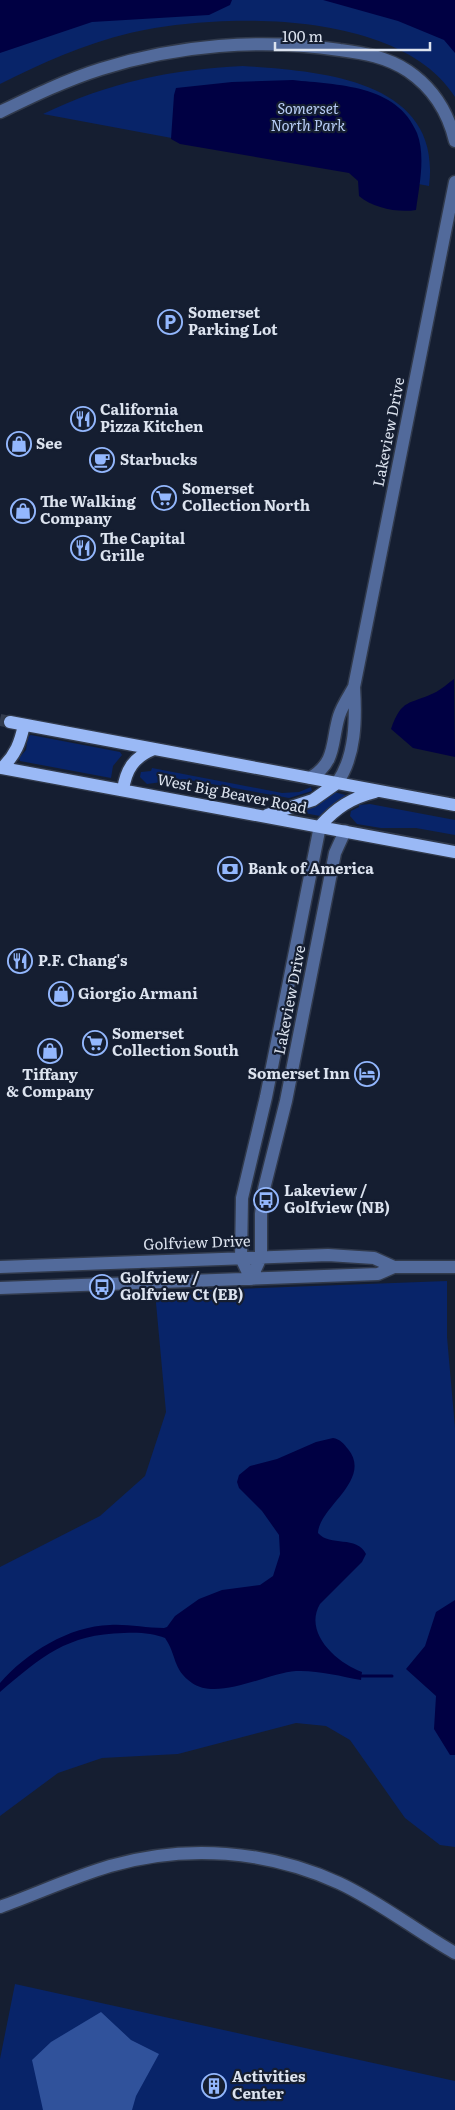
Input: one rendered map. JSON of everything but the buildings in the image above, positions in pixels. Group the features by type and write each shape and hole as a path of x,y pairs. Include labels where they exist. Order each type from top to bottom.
{"main road":[{"name":"West Big Beaver Road","path":"10,722 455,805"},
{"name":"West Big Beaver Road","path":"24,725 15,755 2,768 455,852"},
{"path":"123,790 128,768 142,754 154,749"},
{"path":"264,816 313,800 336,783"},
{"path":"320,826 344,804 356,797 380,791"}],"street":[{"path":"0,112 84,75 137,60 225,46 294,45 363,53 379,57 407,70 421,80 441,104 455,141"},
{"name":"Lakeview Drive","path":"336,783 348,763 356,717 354,687 455,182"},
{"name":"Lakeview Drive","path":"310,778 323,770 330,760 339,714 354,687"},
{"name":"Lakeview Drive","path":"251,1279 241,1258 240,1219 244,1186 266,1097 320,826"},
{"name":"Lakeview Drive","path":"251,1279 261,1257 261,1214 264,1189 286,1101 335,853 345,831"},
{"name":"Golfview Drive","path":"0,1267 328,1255 374,1258 394,1267"},
{"name":"Golfview Drive","path":"0,1288 378,1274 394,1267 455,1267"},
{"path":"0,1907 110,1866 148,1857 225,1853 261,1857 314,1872 367,1898 455,1954"}],"green space":[{"path":"0,0 455,0 455,97 429,68 394,47 351,33 305,24 257,21 211,22 167,26 130,33 64,55 0,84"},
{"name":"Somerset North Park","path":"243,66 306,72 339,78 370,88 396,102 417,123 428,150 429,186 43,114 91,94 165,74"},
{"path":"28,736 120,752 122,755 113,766 111,778 20,761 19,758 26,750"},
{"path":"152,768 282,793 299,792 311,787 312,791 289,798 184,779 147,784 140,777 141,772 151,771"},
{"path":"334,792 349,796 320,816 299,812 322,801"},
{"path":"370,804 455,820 455,835 416,828 381,828 357,824 350,816 351,811 359,807 359,805"},
{"path":"447,1281 447,1337 455,1428 455,1847 440,1845 405,1818 350,1740 326,1726 296,1723 178,1754 102,1758 58,1773 0,1816 0,1567 100,1516 145,1476 166,1412 155,1292"},
{"path":"15,1984 455,2081 455,2110 0,2110 0,2059"}],"shaded area":[{"path":"0,0 232,0 230,5 209,15 92,22 0,53"},
{"path":"323,0 455,0 455,53 444,40 398,21"},
{"name":"Somerset North Park","path":"293,80 364,90 381,96 408,117 417,133 421,152 421,172 416,210 386,209 371,204 359,196 358,181 349,173 180,144 171,139 176,88 232,82"},
{"path":"454,679 455,757 413,748 391,729 403,707 412,701 437,692"},
{"path":"333,1438 340,1441 348,1449 354,1460 354,1472 343,1493 321,1523 318,1533 329,1540 356,1545 362,1548 366,1554 362,1562 320,1604 316,1615 316,1626 325,1646 333,1654 342,1662 362,1672 361,1680 320,1672 296,1671 229,1688 203,1688 192,1683 181,1672 165,1638 151,1634 129,1633 104,1634 71,1643 42,1658 0,1692 0,1683 22,1661 49,1643 64,1636 79,1630 110,1625 164,1628 167,1627 175,1616 199,1599 222,1590 260,1585 273,1576 280,1554 279,1535 262,1511 239,1488 237,1482 239,1475 250,1466 277,1459 316,1442"},
{"path":"455,1600 455,1755 450,1755 434,1729 436,1696 406,1669 425,1646 436,1612"},
{"path":"101,2012 131,2040 159,2054 136,2096 132,2110 43,2110 32,2060 51,2042"}],"waterway":[{"path":"362,1676 392,1676"}],"tunnel":[{"path":"0,720 10,722"}],"place":[{"name":"Somerset Parking Lot","path":"170,322"},
{"name":"California Pizza Kitchen","path":"83,419"},
{"name":"See","path":"19,444"},
{"name":"Starbucks","path":"102,460"},
{"name":"Somerset Collection North","path":"164,498"},
{"name":"The Walking Company","path":"23,511"},
{"name":"The Capital Grille","path":"83,548"},
{"name":"Bank of America","path":"230,869"},
{"name":"P.F. Chang's","path":"20,961"},
{"name":"Giorgio Armani","path":"61,994"},
{"name":"Somerset Collection South","path":"95,1043"},
{"name":"Tiffany & Company","path":"50,1051"},
{"name":"Somerset Inn","path":"367,1074"},
{"name":"Lakeview / Golfview (NB)","path":"266,1200"},
{"name":"Golfview / Golfview Ct (EB)","path":"102,1287"},
{"name":"Activities Center","path":"214,2086"}]}
